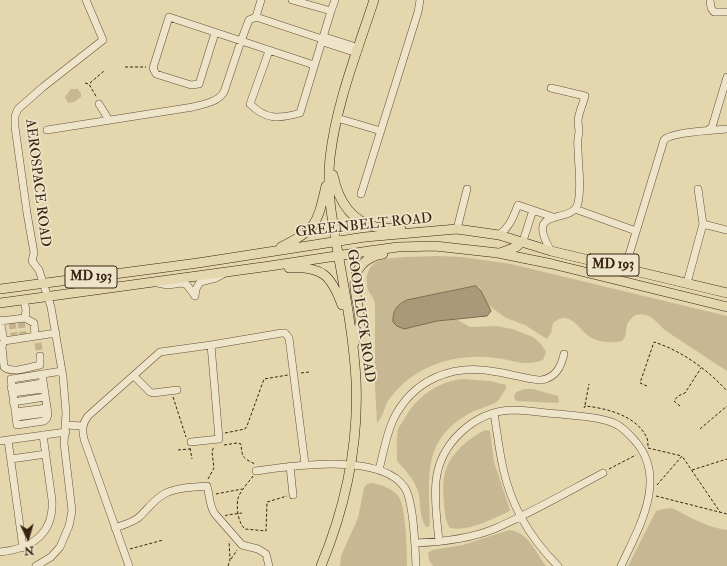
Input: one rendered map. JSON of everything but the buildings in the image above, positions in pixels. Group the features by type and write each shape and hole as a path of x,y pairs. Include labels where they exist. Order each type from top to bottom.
{"main road":[{"name":"GOOD LUCK ROAD","path":"320,566 338,520 350,464 356,408 356,381 353,347 329,192 330,159 337,118 374,0"},
{"path":"330,159 338,194 350,213 370,225 377,227 432,232"},
{"path":"273,250 301,237 312,228 320,214 329,175"},
{"name":"GREENBELT ROAD","path":"0,289 198,263 273,250 396,234 457,229 499,235 523,241 551,251 727,293"},
{"path":"498,253 516,247 523,241"},
{"name":"GREENBELT ROAD","path":"0,303 228,272 369,250 435,246 498,253 589,273 727,307"},
{"path":"353,347 360,328 354,287 361,264 374,255 464,249"},
{"path":"228,272 294,268 311,268 319,271 328,278 336,289 349,324"}],"street":[{"name":"AEROSPACE ROAD","path":"36,566 51,557 60,547 69,526 72,511 65,462 64,443 66,413 62,371 48,297 39,270 32,261 34,253 26,213 14,127 16,112 42,87 103,40 86,0"},
{"path":"256,17 261,0"},
{"path":"292,0 330,12"},
{"path":"269,51 250,104 259,112 274,118 288,117 300,113 330,12 335,0"},
{"path":"361,194 418,12 420,0"},
{"path":"710,0 711,8 714,12 727,12"},
{"path":"215,33 199,84 191,85 156,74 153,68 169,17 314,65"},
{"path":"47,130 193,107 216,100 221,97 224,92 249,20 256,17 322,39 326,43 358,50"},
{"path":"708,130 712,127 725,94 727,77"},
{"path":"551,88 585,96 578,120 577,145 580,181 578,203 575,209 570,213 553,217 546,221 543,230 546,242 551,251"},
{"path":"100,104 109,120"},
{"path":"337,118 381,131"},
{"path":"624,268 664,140 669,136 708,130 727,129"},
{"path":"687,283 703,224 698,188"},
{"path":"457,229 467,189"},
{"path":"499,235 506,230 518,205 553,217"},
{"path":"575,209 636,231"},
{"path":"523,241 533,210"},
{"path":"703,224 727,230"},
{"path":"155,282 168,285 182,283 187,285 195,296 196,289 200,282 216,278 228,272"},
{"path":"22,319 26,310 24,300"},
{"path":"37,338 34,323 22,319 0,321 4,341 2,348 4,367 7,370 16,370 40,365 40,356"},
{"path":"4,341 14,337 23,336 37,338 56,333"},
{"path":"129,566 84,439 83,426 88,416 160,352 285,333 289,338 305,464"},
{"path":"190,446 219,439 211,345"},
{"path":"379,470 393,420 409,396 426,382 449,372 472,369 491,370 541,380 557,372 562,363 564,354"},
{"path":"42,374 47,413 44,421 17,425 12,396 11,379 42,374 62,371"},
{"path":"134,376 150,392 153,393 174,390"},
{"path":"12,396 44,391"},
{"path":"12,396 44,391"},
{"path":"439,541 435,494 436,479 443,455 451,443 469,426 494,413 512,410 591,418 608,421 624,429 643,452 648,468 650,479 649,495 642,523 621,566"},
{"path":"15,417 47,413"},
{"path":"494,413 505,479 513,501 520,516 545,553 558,566"},
{"path":"0,441 43,435 66,428 83,426"},
{"path":"0,552 23,548 35,541 42,534 51,519 53,510 43,435"},
{"path":"8,440 23,548"},
{"path":"11,459 46,454"},
{"path":"256,471 305,464 350,464 379,470 395,478 401,482 405,488 410,504 415,543 416,566"},
{"path":"290,466 293,495"},
{"path":"415,543 454,540 493,529 603,473"},
{"path":"115,528 131,522 156,499 165,493 176,489 207,486 211,509 242,545 264,551 269,566"}],"path":[{"path":"125,67 140,66 153,68"},
{"path":"89,84 104,71"},
{"path":"84,83 89,84 100,104"},
{"path":"647,386 640,382 654,342 674,350 701,368 716,379 727,391"},
{"path":"680,406 674,401 678,396 684,393 701,368"},
{"path":"218,434 245,429 264,379 310,372"},
{"path":"584,406 589,384"},
{"path":"174,390 190,446 192,459"},
{"path":"700,429 727,406"},
{"path":"220,445 241,444 242,456 244,459 255,464 256,471 238,497 238,514 240,522 245,529 266,531 267,502 293,495"},
{"path":"178,450 190,446"},
{"path":"204,486 214,468 212,452 214,446"},
{"path":"603,473 643,452"},
{"path":"720,512 682,456 649,495 727,514"},
{"path":"692,470 727,458"},
{"path":"209,495 243,489"},
{"path":"220,520 227,515 242,513"},
{"path":"229,530 230,560"},
{"path":"124,550 163,540"},
{"path":"228,566 230,560 242,545"}],"shaded area":[{"path":"71,89 78,89 81,97 74,102 68,103 65,97"},
{"path":"399,257 462,257 511,264 727,316 727,371 666,331 649,316 640,314 635,315 626,327 625,336 622,341 608,342 594,339 575,323 565,318 559,319 553,323 551,333 547,339 525,325 506,318 488,305 479,287 470,287 407,300 401,303 397,308 392,319 410,328 437,321 456,319 470,327 497,326 512,329 533,337 541,344 546,352 543,360 525,363 496,358 465,357 436,364 422,370 398,389 388,401 381,418 377,423 375,385 375,304 367,288 367,276 369,269 378,261 385,259"},
{"path":"476,286 481,291 491,311 487,316 437,321 404,329 397,326 393,322 393,315 396,309 400,304 407,300"},
{"path":"462,379 490,381 506,385 506,388 498,401 470,413 454,424 443,435 436,447 430,474 430,522 429,527 426,527 420,510 418,491 409,475 397,461 398,429 411,409 423,396 437,386"},
{"path":"525,389 533,389 558,396 559,402 516,401 514,397 516,392"},
{"path":"486,430 490,431 494,462 510,510 472,527 457,529 450,528 447,522 443,495 445,472 456,452 474,436"},
{"path":"371,483 386,487 399,497 405,520 407,566 340,566 341,556 358,518 364,488 367,484"},
{"path":"672,508 706,525 727,530 727,566 628,566 656,511"},
{"path":"509,530 522,534 546,566 433,566 429,560 428,553 432,550 463,545"}],"tunnel":[{"path":"21,321 23,334"},
{"path":"12,322 14,335"},
{"path":"38,343 40,356"}]}
